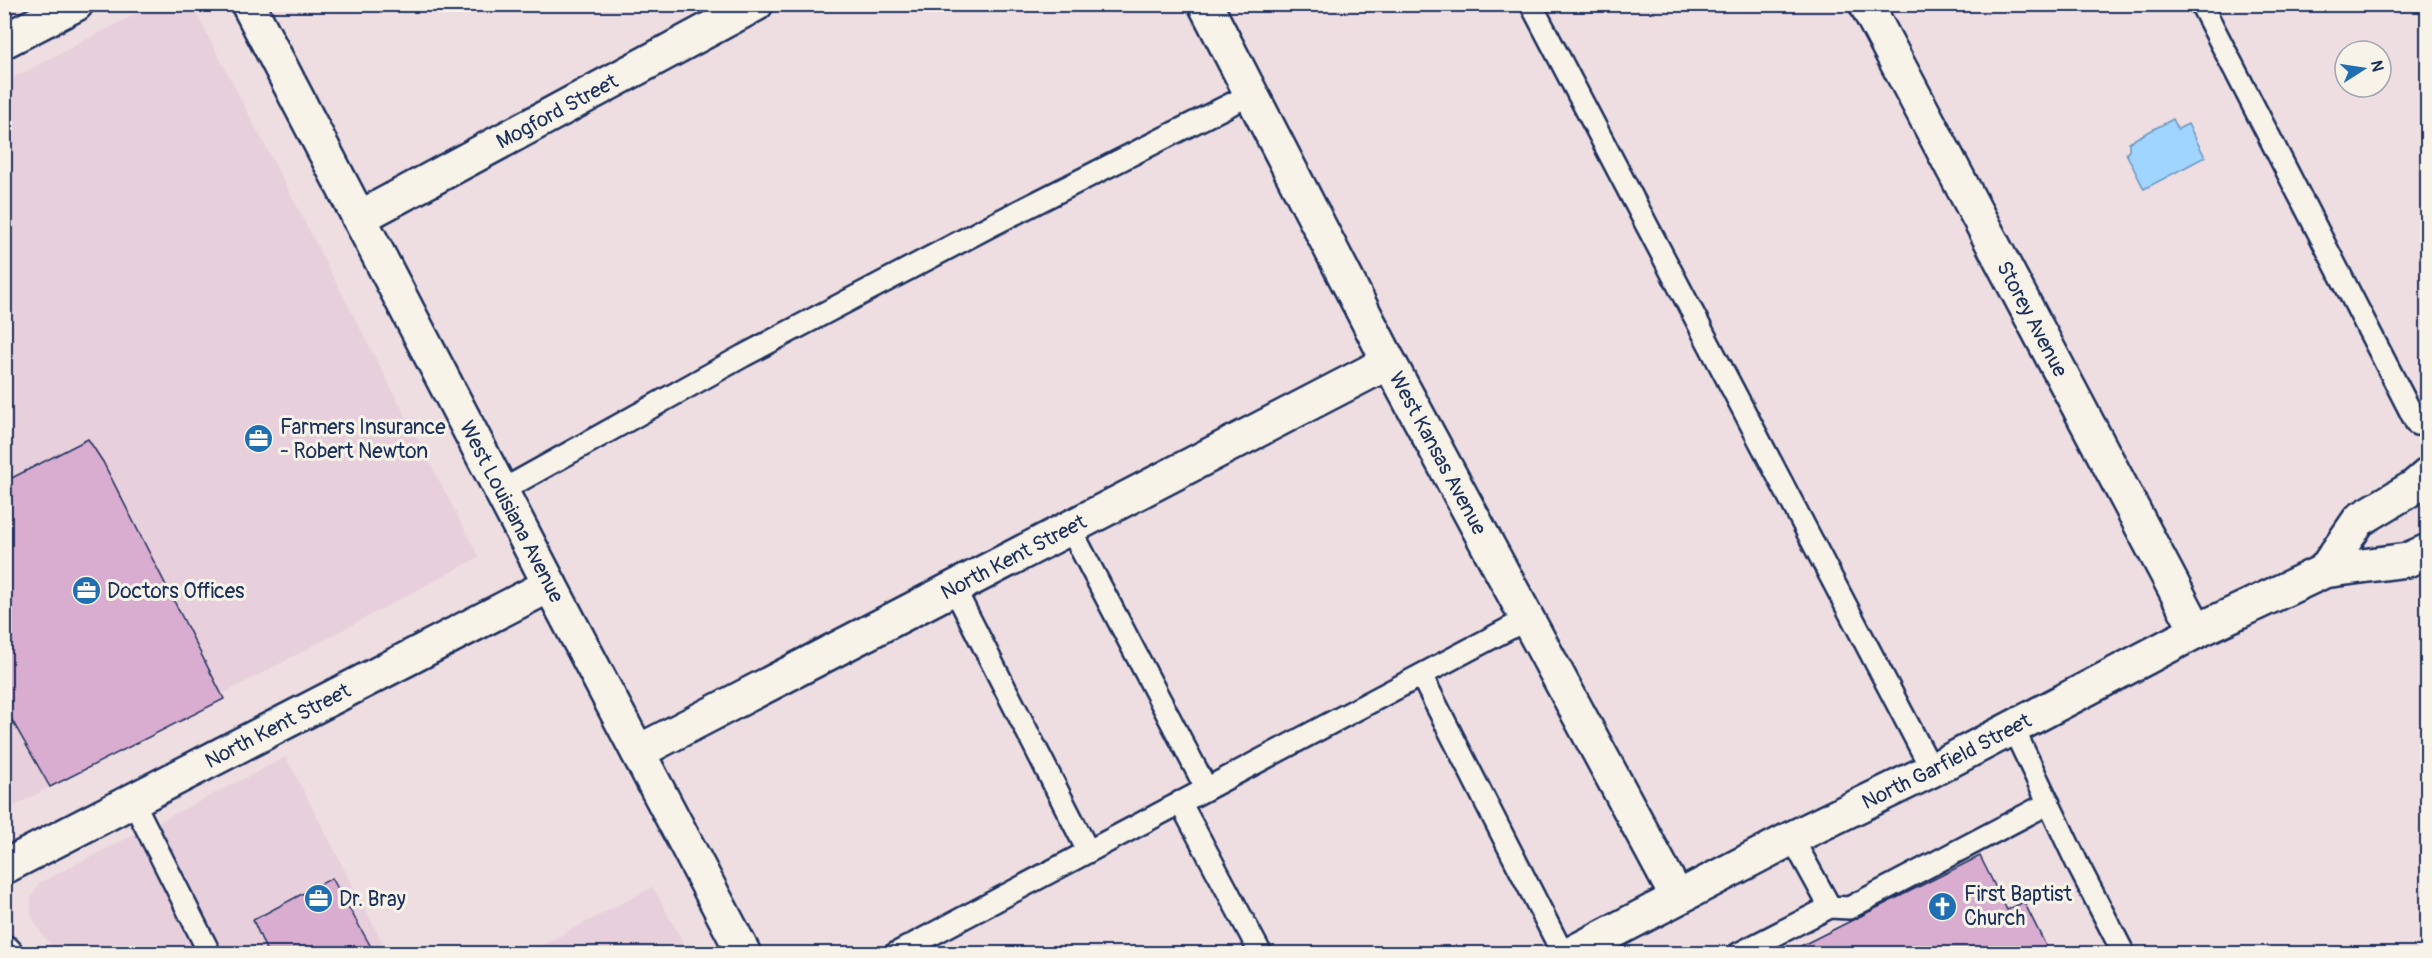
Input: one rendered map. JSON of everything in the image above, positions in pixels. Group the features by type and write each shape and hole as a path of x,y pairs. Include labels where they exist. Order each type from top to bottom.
{"street":[{"path":"4,41 76,4"},
{"name":"West Louisiana Avenue","path":"248,4 744,954"},
{"name":"Mogford Street","path":"359,218 756,4"},
{"name":"West Kansas Avenue","path":"1205,4 1389,362 1677,897"},
{"name":"Storey Avenue","path":"1866,4 2197,631"},
{"name":"North Kent Street","path":"639,752 1389,362"},
{"path":"2324,571 2360,520 2414,487 2427,475"},
{"path":"2324,571 2407,560 2427,551"},
{"name":"North Garfield Street","path":"1570,954 1792,838 1932,770 2197,631 2324,571"},
{"name":"North Kent Street","path":"4,867 550,585"}],"lane":[{"path":"1531,4 1932,770"},
{"path":"2201,4 2417,424"},
{"path":"501,491 743,356 990,226 1251,94"},
{"path":"1070,528 1206,788"},
{"path":"954,588 1088,851"},
{"path":"895,954 1527,619"},
{"path":"1421,675 1563,954"},
{"path":"2013,728 2124,954"},
{"path":"133,801 210,954"},
{"path":"1180,802 1261,954"},
{"path":"1738,954 1830,907 1849,908 2049,803"},
{"path":"1792,838 1830,907"}],"shaded area":[{"path":"153,5 192,5 479,557 5,811 5,82"},
{"path":"286,757 388,953 59,953 43,936 31,916 31,898 39,883"},
{"path":"653,887 689,953 527,953"}],"water":[{"path":"2173,119 2178,129 2188,124 2205,157 2144,189 2126,153 2129,151 2129,142"}],"building":[{"name":"Doctors Offices","path":"88,439 103,462 224,699 50,787 4,706 4,482"},
{"name":"First Baptist Church","path":"1980,856 2007,910 2024,902 2050,954 1785,954"},
{"name":"Dr. Bray","path":"332,878 375,954 268,954 253,920"}],"place":[{"name":"Farmers Insurance - Robert Newton","path":"259,439"},
{"name":"Doctors Offices","path":"86,591"},
{"name":"Dr. Bray","path":"318,899"},
{"name":"First Baptist Church","path":"1943,906"}]}
